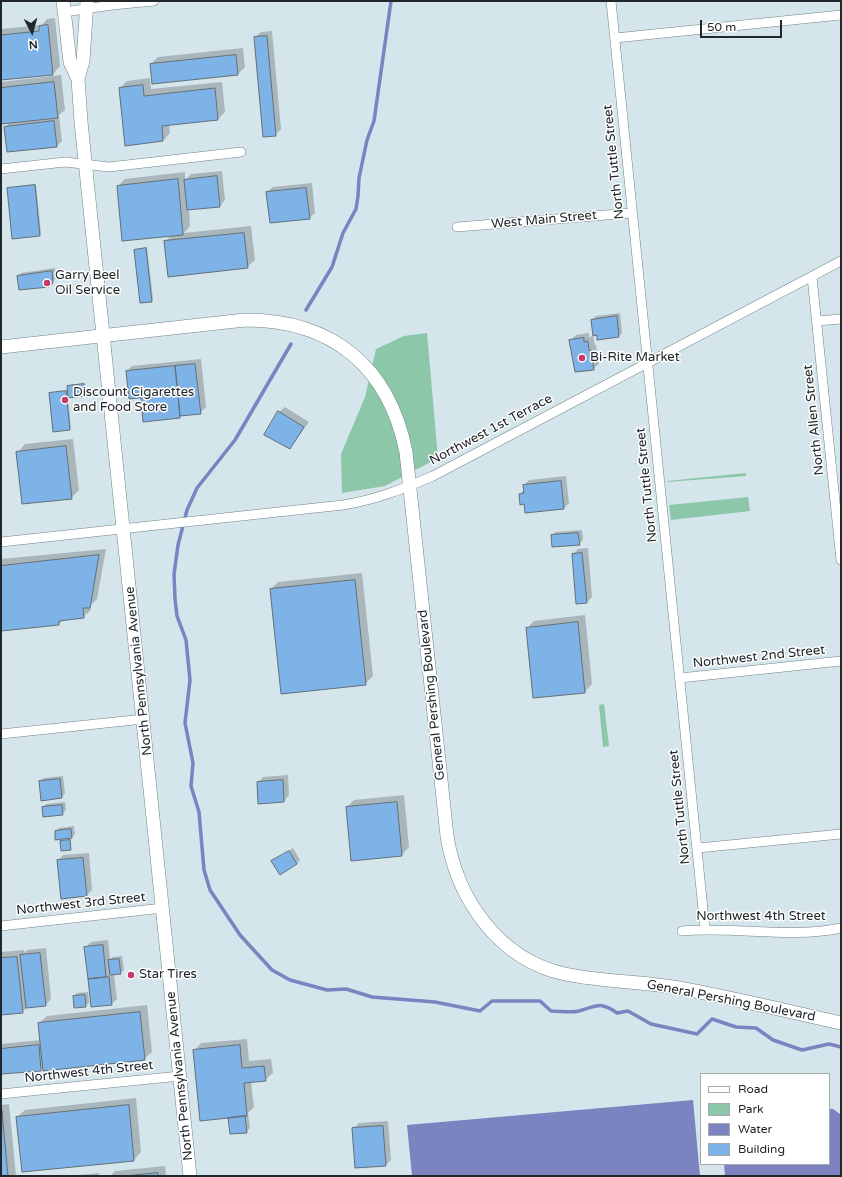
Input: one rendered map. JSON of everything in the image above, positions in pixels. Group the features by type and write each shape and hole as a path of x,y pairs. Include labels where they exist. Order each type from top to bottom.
{"main road":[{"path":"78,79 84,61 87,5"},
{"path":"64,7 70,62 78,79"},
{"name":"North Pennsylvania Avenue","path":"78,79 190,1176"},
{"name":"General Pershing Boulevard","path":"104,336 245,320 263,320 295,325 328,338 360,362 373,374 384,390 402,430 410,486 450,856 463,891 484,924 520,955 531,962 563,974 679,988 841,1023"},
{"path":"1,347 104,336"}],"street":[{"path":"64,7 154,1"},
{"name":"North Tuttle Street","path":"611,1 631,213 648,363 705,929"},
{"path":"615,38 841,14"},
{"path":"1,169 65,162 109,167 241,152"},
{"name":"West Main Street","path":"456,227 631,213"},
{"name":"Northwest 1st Terrace","path":"1,542 343,506 367,501 410,486 461,461 841,262"},
{"name":"North Allen Street","path":"812,276 838,491 841,560"},
{"path":"817,321 841,319"},
{"name":"Northwest 2nd Street","path":"680,678 841,662"},
{"path":"1,734 144,719"},
{"path":"698,848 841,834"},
{"name":"Northwest 3rd Street","path":"1,926 163,908"},
{"name":"Northwest 4th Street","path":"682,932 705,929 814,932 841,928"},
{"name":"Northwest 4th Street","path":"1,1094 180,1076"}],"green space":[{"path":"427,333 438,458 385,486 342,493 341,454 365,397 376,349 404,336"},
{"path":"746,473 746,476 667,482 667,481"},
{"path":"748,497 750,511 671,520 669,505"},
{"path":"604,704 609,746 603,747 599,705"}],"water":[{"path":"693,1100 700,1176 412,1176 407,1125"},
{"path":"830,1109 833,1109 840,1114 841,1176 725,1176 724,1165 830,1165"}],"building":[{"path":"48,25 53,75 1,80 1,35 39,31 39,26"},
{"path":"267,36 276,136 263,137 254,37"},
{"path":"236,55 238,75 152,84 150,64"},
{"path":"54,82 58,118 1,124 1,88"},
{"path":"143,85 144,96 215,88 218,120 162,126 163,141 125,146 119,88"},
{"path":"54,121 57,147 7,152 4,127"},
{"path":"217,176 220,207 187,210 184,180"},
{"path":"178,179 183,235 122,241 117,186"},
{"path":"35,185 40,236 12,239 7,188"},
{"path":"306,188 310,219 270,223 266,192"},
{"path":"244,233 248,268 168,277 164,241"},
{"path":"146,248 152,302 140,303 134,250"},
{"path":"52,271 53,283 49,287 19,290 17,276"},
{"path":"617,316 619,337 597,340 597,335 593,336 591,320"},
{"path":"584,338 584,342 588,341 589,350 591,350 594,370 575,372 569,340"},
{"path":"195,364 201,414 180,416 175,366"},
{"path":"175,366 178,394 129,399 126,371"},
{"path":"84,384 85,396 68,398 67,386"},
{"path":"66,391 70,430 53,432 49,393"},
{"path":"178,394 180,418 143,422 141,398"},
{"path":"278,411 304,427 290,449 264,435"},
{"path":"66,446 72,499 22,504 16,452"},
{"path":"561,481 564,509 525,513 524,504 520,505 519,494 524,493 523,485"},
{"path":"578,533 580,545 552,547 551,535"},
{"path":"582,553 587,603 576,604 572,554"},
{"path":"99,555 90,608 83,608 84,618 59,621 59,625 1,631 1,566"},
{"path":"355,580 366,685 281,694 270,589"},
{"path":"578,622 585,693 533,698 526,628"},
{"path":"60,779 62,798 41,801 39,781"},
{"path":"283,780 284,802 258,804 257,782"},
{"path":"397,802 402,856 351,861 346,807"},
{"path":"62,805 63,815 43,817 42,807"},
{"path":"71,829 72,838 55,840 55,831"},
{"path":"70,840 71,850 61,851 60,841"},
{"path":"289,851 297,864 280,875 271,861"},
{"path":"83,858 87,896 61,899 57,860"},
{"path":"103,945 106,977 88,979 84,947"},
{"path":"40,953 46,1006 26,1008 20,955"},
{"path":"17,957 23,1013 1,1015 1,958"},
{"path":"119,959 121,974 110,975 108,960"},
{"path":"109,977 112,1005 91,1007 88,979"},
{"path":"85,995 86,1007 74,1008 73,996"},
{"path":"140,1012 145,1060 43,1071 38,1023"},
{"path":"39,1045 41,1071 1,1074 1,1049"},
{"path":"240,1045 242,1068 264,1066 266,1081 244,1083 247,1116 200,1121 193,1050"},
{"path":"129,1105 134,1161 22,1172 16,1117"},
{"path":"2,1111 8,1176 1,1176"},
{"path":"245,1116 247,1133 230,1134 228,1118"},
{"path":"383,1126 386,1166 355,1168 352,1128"},
{"path":"158,1173 158,1176 125,1176"}],"waterway":[{"path":"306,310 332,267 343,233 356,209 359,178 367,140 374,121 391,1"},
{"path":"291,344 235,440 197,488 187,510 178,545 174,574 177,616 186,640 190,680 185,723 193,763 191,786 199,812 204,870 210,890 240,935 272,970 290,980 327,990 346,989 372,997 435,1002 480,1011 492,1001 540,1001 551,1011 565,1012 576,1012 595,1006 603,1006 612,1009 617,1013 628,1011 651,1024 697,1034 712,1019 736,1027 756,1028 773,1040 802,1050 829,1044 841,1047"}],"place":[{"name":"Garry Beel Oil Service","path":"47,283"},
{"name":"Bi-Rite Market","path":"582,358"},
{"name":"Discount Cigarettes and Food Store","path":"65,400"},
{"name":"Star Tires","path":"131,975"}]}
